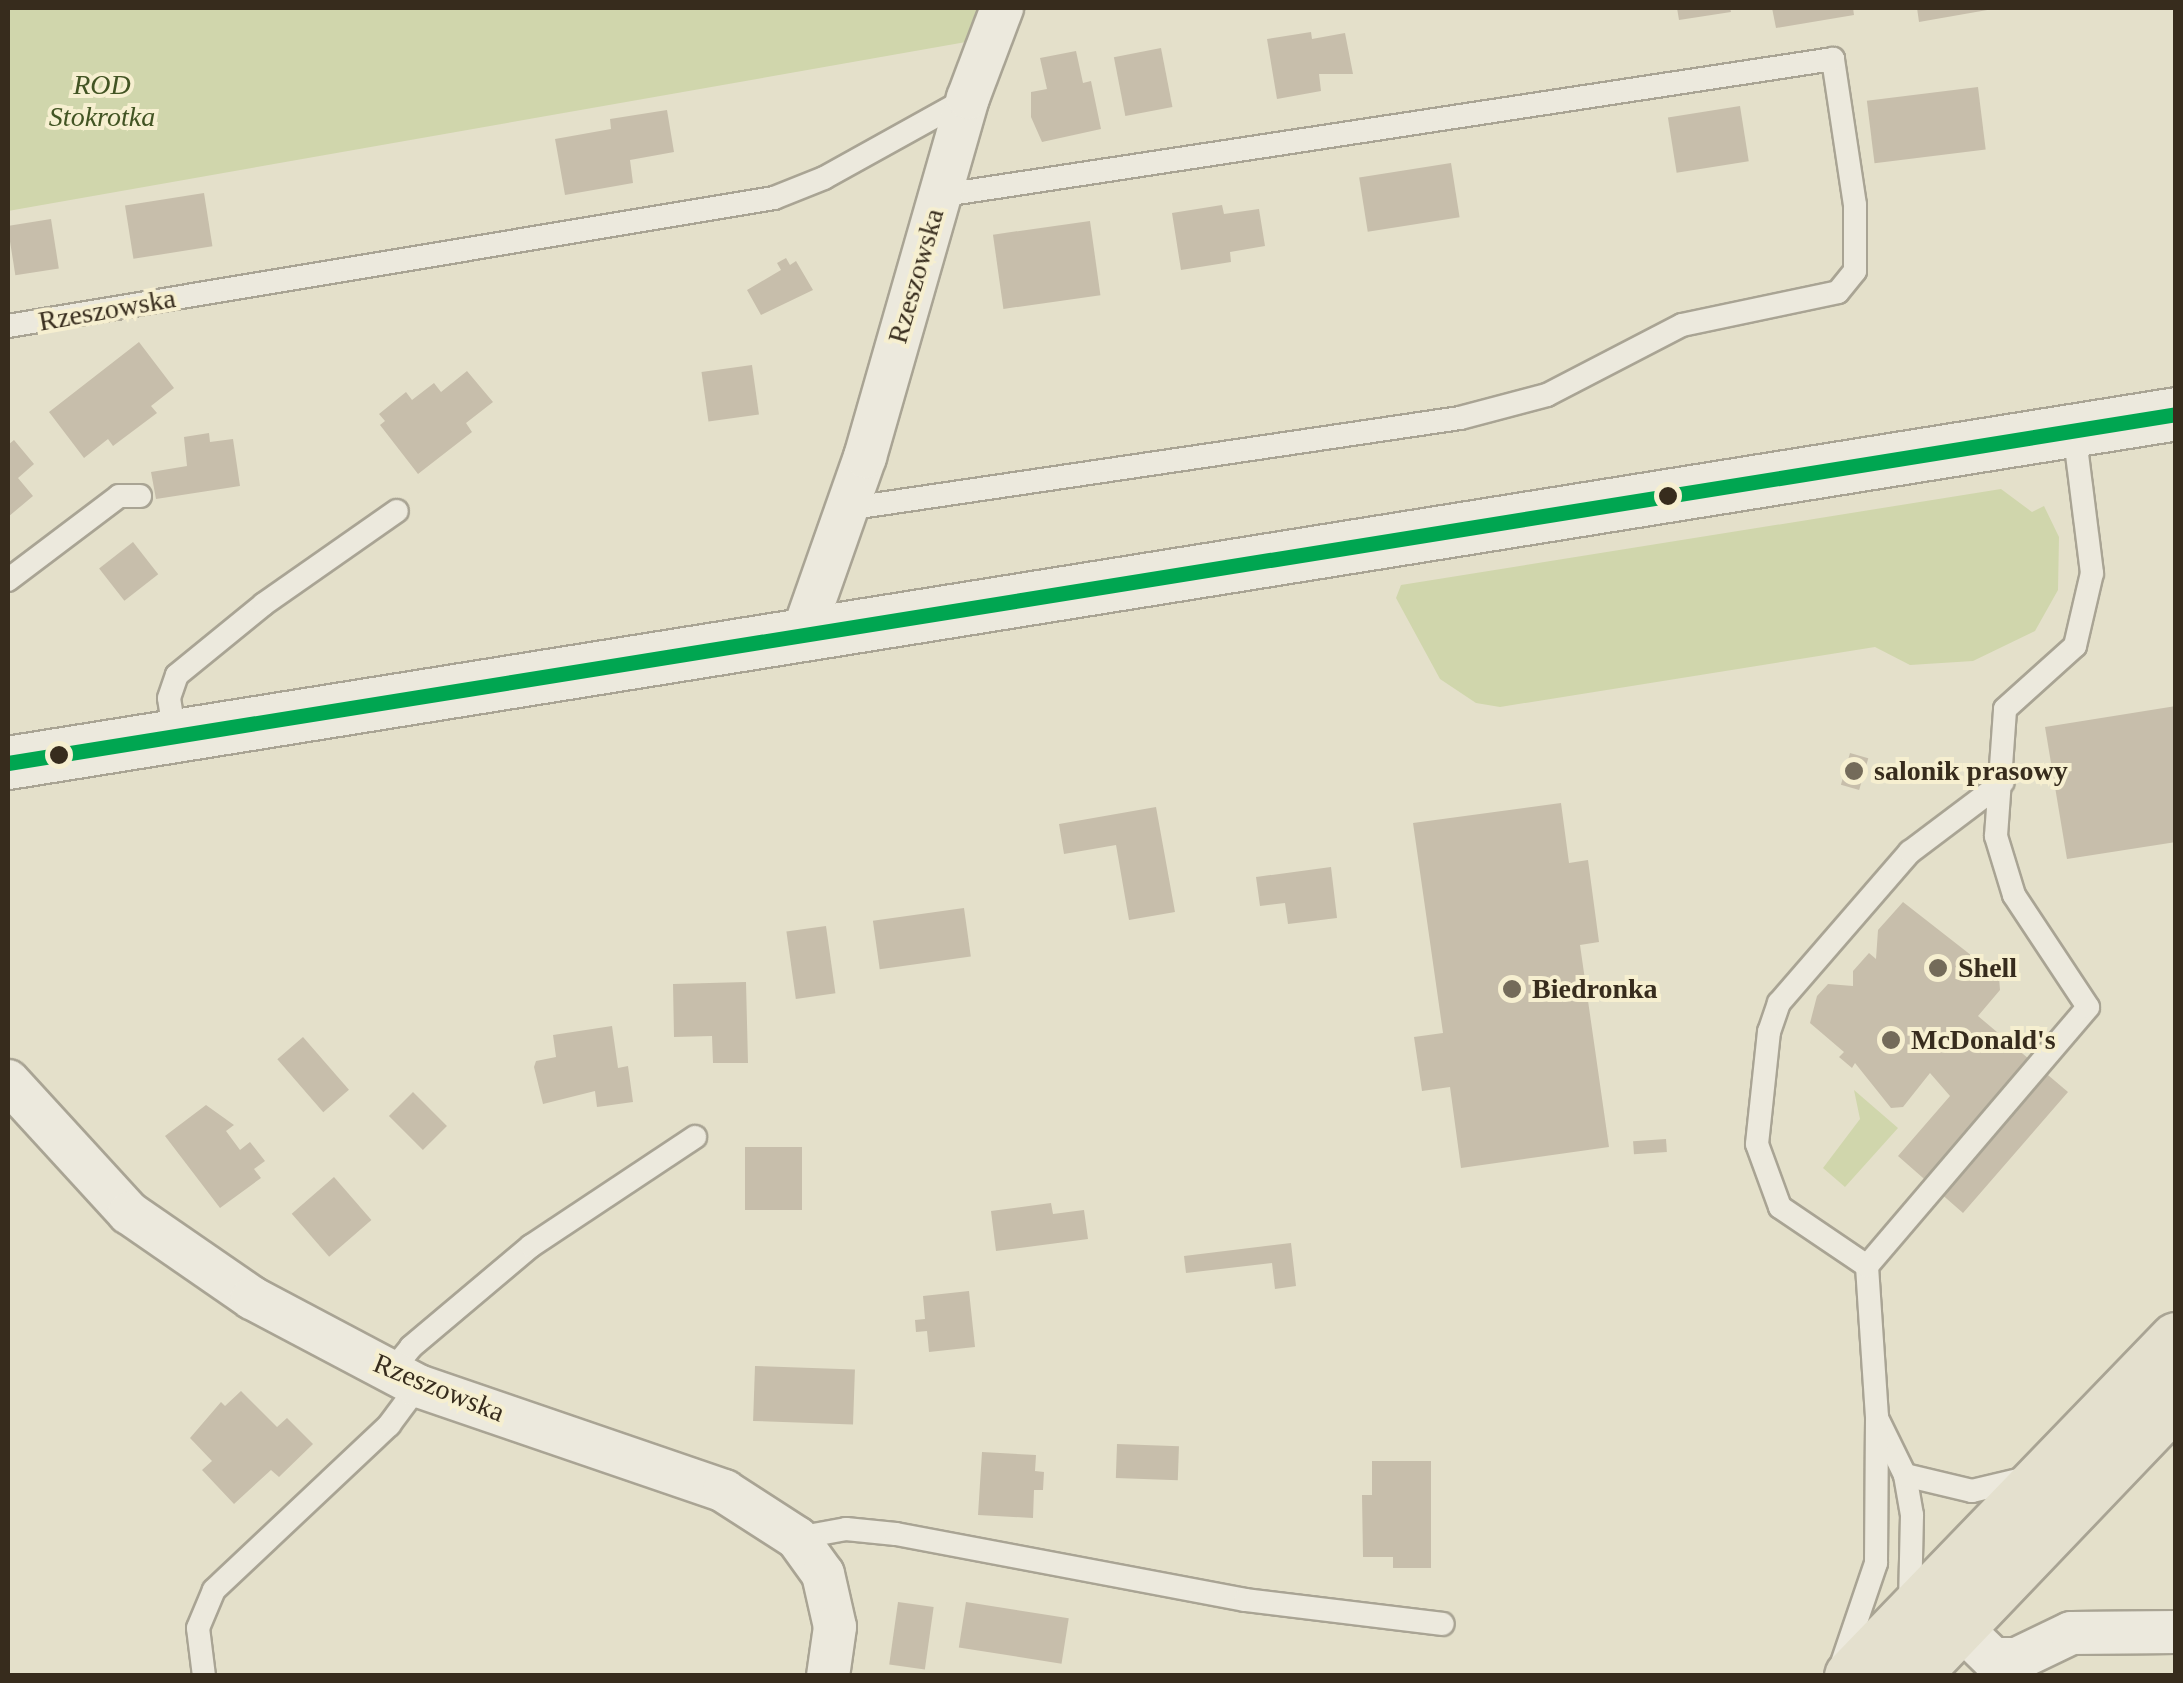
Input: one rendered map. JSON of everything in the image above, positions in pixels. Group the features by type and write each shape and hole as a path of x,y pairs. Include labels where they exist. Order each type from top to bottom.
{"main road":[{"path":"1852,1676 1959,1631 2049,1469 2176,1340"},
{"path":"1910,1676 1959,1631 2176,1398"}],"street":[{"path":"968,98 1001,8"},
{"name":"Rzeszowska","path":"804,633 846,510 968,98"},
{"path":"8,763 2176,414"},
{"name":"Rzeszowska","path":"8,1081 129,1213 174,1249 405,1379 724,1491 797,1538 827,1592 835,1627 828,1676"},
{"path":"1959,1631 2017,1659 2072,1633 2176,1632"}],"lane":[{"path":"846,510 1460,418 1547,395 1682,324 1838,292 1855,271 1855,206 1833,59 938,196"},
{"name":"Rzeszowska","path":"8,326 774,198 824,178 968,98"},
{"path":"1837,1676 1876,1563 1877,1416 1867,1266 2088,1008 2014,895 1996,836 2003,782 2005,709 2075,646 2092,573 2074,430"},
{"path":"8,580 119,496 140,496"},
{"path":"175,736 169,698 177,676 397,511"},
{"path":"1867,1266 1780,1207 1756,1144 1760,1078 1778,1003 1910,852 2003,782"},
{"path":"204,1676 198,1628 214,1590 390,1426 411,1347 531,1246 694,1137"},
{"path":"1877,1416 1904,1475 1915,1558 1959,1631 1896,1676"},
{"path":"1904,1475 1972,1491 2049,1469"},
{"path":"797,1538 846,1529 896,1534 1245,1600 1443,1624"}],"green space":[{"name":"ROD Stokrotka","path":"8,8 981,8 966,42 8,211"},
{"path":"2001,489 2032,512 2044,506 2059,537 2058,590 2035,631 1973,661 1910,665 1875,647 1500,707 1476,703 1440,679 1396,598 1401,585"},
{"path":"1854,1090 1898,1128 1845,1187 1823,1168 1860,1119"}],"building":[{"path":"1677,8 1730,8 1731,12 1679,20"},
{"path":"1772,8 1853,8 1854,15 1776,28"},
{"path":"1917,8 1992,8 1993,9 1919,22"},
{"path":"1311,32 1312,39 1345,33 1353,74 1319,74 1321,91 1277,99 1267,39"},
{"path":"1161,48 1172,107 1125,116 1114,57"},
{"path":"1076,51 1083,83 1091,81 1101,129 1042,142 1031,117 1031,92 1047,89 1040,58"},
{"path":"1978,87 1986,150 1875,163 1867,101"},
{"path":"1740,106 1749,161 1677,173 1668,117"},
{"path":"667,110 674,152 630,160 633,183 565,195 555,139 611,129 610,119"},
{"path":"1451,163 1460,217 1368,232 1359,178"},
{"path":"204,193 212,246 133,259 125,206"},
{"path":"1222,205 1224,214 1259,209 1265,246 1230,252 1231,262 1181,270 1172,213"},
{"path":"51,219 59,268 15,275 8,226"},
{"path":"1090,221 1100,295 1003,309 993,235"},
{"path":"786,258 790,265 796,261 813,290 761,315 747,290 781,270 777,263"},
{"path":"139,342 174,388 151,406 157,413 113,446 108,439 84,458 49,412"},
{"path":"752,365 759,415 708,422 701,372"},
{"path":"467,371 493,402 466,423 472,432 418,474 380,425 385,421 379,414 406,392 412,400 434,383 441,392"},
{"path":"209,433 210,442 233,439 240,486 156,499 151,472 187,466 184,437"},
{"path":"14,440 34,464 18,478 33,496 8,517 8,445"},
{"path":"133,542 158,574 124,601 99,568"},
{"path":"2176,706 2176,842 2067,859 2045,727"},
{"name":"salonik prasowy","path":"1850,753 1868,758 1859,790 1841,785"},
{"name":"Biedronka","path":"1561,803 1569,863 1588,860 1599,942 1580,945 1609,1147 1461,1168 1450,1087 1422,1091 1414,1037 1443,1033 1413,823"},
{"path":"1156,807 1175,912 1129,920 1116,845 1064,854 1059,824"},
{"path":"1331,867 1337,918 1288,924 1285,903 1260,906 1256,877"},
{"path":"1903,902 1999,977 2000,990 1978,1016 2068,1092 1963,1213 1898,1156 1950,1096 1930,1073 1903,1107 1891,1108 1855,1063 1852,1068 1839,1057 1844,1052 1810,1023 1817,996 1828,984 1853,986 1853,971 1869,953 1876,959 1878,930"},
{"path":"964,908 971,957 880,969 873,921"},
{"path":"826,926 835,993 796,999 786,932"},
{"path":"746,982 748,1063 713,1063 712,1036 674,1037 673,984"},
{"path":"612,1026 618,1068 628,1066 633,1102 597,1107 595,1091 543,1104 534,1067 536,1061 556,1057 553,1035"},
{"path":"303,1037 349,1090 323,1112 277,1059"},
{"path":"413,1092 447,1126 423,1150 389,1116"},
{"path":"206,1105 234,1125 226,1131 240,1150 250,1142 265,1161 254,1169 261,1178 220,1208 165,1136"},
{"path":"1666,1139 1667,1152 1634,1154 1633,1141"},
{"path":"745,1147 802,1147 802,1210 745,1210"},
{"path":"334,1177 371,1220 329,1257 292,1214"},
{"path":"1051,1203 1053,1214 1084,1210 1088,1239 996,1251 991,1211"},
{"path":"1291,1243 1296,1286 1275,1289 1272,1263 1186,1273 1184,1256"},
{"path":"969,1291 975,1347 929,1352 927,1331 916,1332 915,1320 925,1319 923,1296"},
{"path":"755,1366 855,1369 853,1424 753,1421"},
{"path":"241,1391 277,1427 287,1418 313,1444 279,1477 271,1470 234,1504 202,1470 212,1461 190,1438 221,1402 225,1406"},
{"path":"1117,1444 1179,1446 1178,1480 1116,1478"},
{"path":"982,1452 1036,1455 1035,1471 1044,1472 1043,1490 1034,1490 1033,1518 978,1515"},
{"path":"1372,1461 1431,1461 1431,1568 1393,1568 1393,1557 1363,1557 1362,1495 1372,1495"},
{"path":"898,1602 934,1607 925,1669 889,1664"},
{"path":"966,1602 1069,1618 1062,1664 959,1647"}],"transit line":[{"path":"8,763 2176,414"}],"place":[{"name":"salonik prasowy","path":"1854,771"},
{"name":"Shell","path":"1938,968"},
{"name":"Biedronka","path":"1512,989"},
{"name":"McDonald's","path":"1891,1040"}]}
